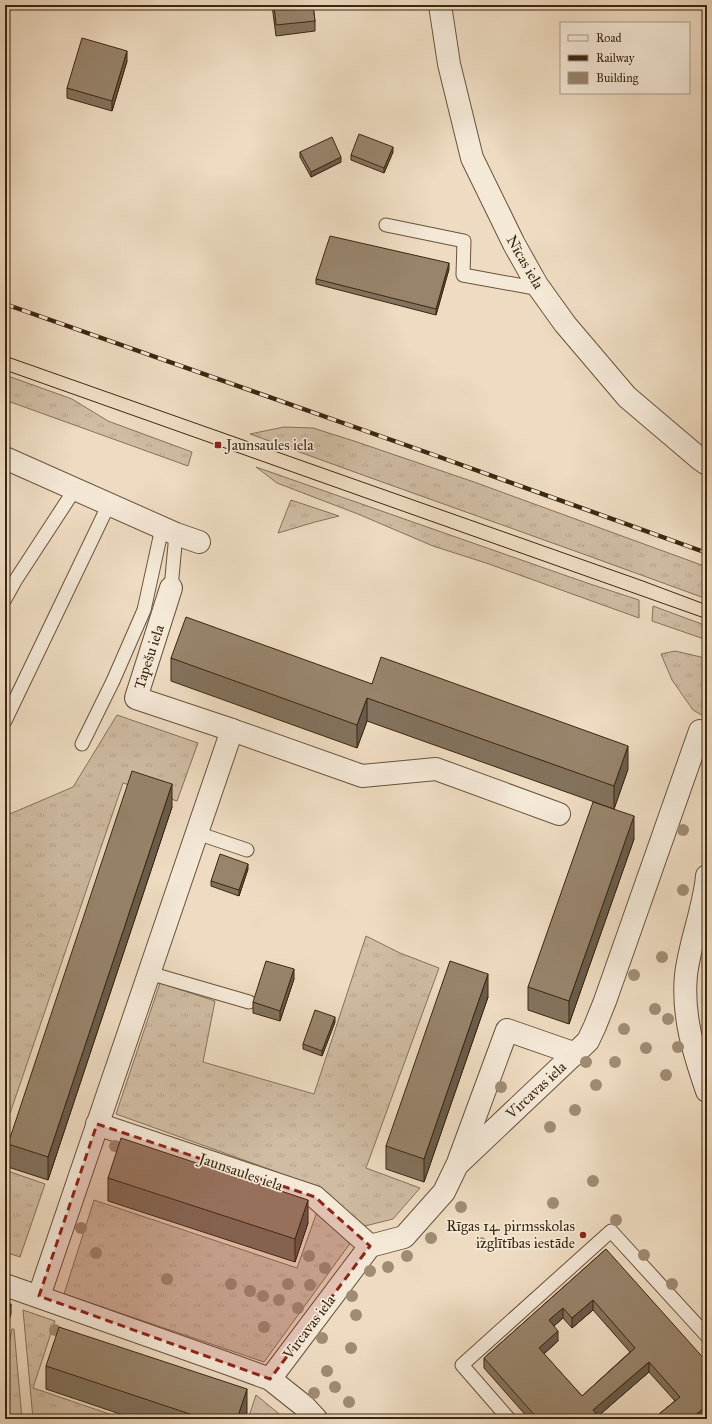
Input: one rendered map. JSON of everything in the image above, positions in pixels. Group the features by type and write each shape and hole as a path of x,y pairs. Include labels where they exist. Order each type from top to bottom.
{"street":[{"name":"Nīcas iela","path":"440,5 449,64 472,158 514,244 540,289 565,324 627,396 707,464"},
{"path":"5,458 169,531 198,542"},
{"name":"Tapešu iela","path":"171,588 136,698 232,730"},
{"path":"39,1296 232,730 362,776 436,768 559,814"},
{"name":"Vircavas iela","path":"270,1379 370,1246 404,1237 444,1192 457,1165 588,1041 595,1026 700,731"},
{"path":"707,876 686,975 686,1015 695,1054 707,1091"},
{"path":"457,1165 507,1030 576,1054"},
{"name":"Jaunsaules iela","path":"98,1124 314,1197 370,1246"},
{"path":"5,1286 39,1296 270,1379 304,1406 316,1419"}],"lane":[{"path":"386,225 464,241 463,275 540,289"},
{"path":"5,599 14,582 75,489"},
{"path":"5,721 109,504"},
{"path":"169,531 171,588"},
{"path":"82,744 113,681 144,610 169,531"},
{"path":"197,833 247,850"},
{"path":"149,973 249,1002"},
{"path":"509,1419 462,1365 611,1231 707,1336"}],"highlighted area":[{"path":"97,1124 315,1197 370,1246 270,1379 39,1296"}],"green space":[{"path":"5,375 72,399 108,421 192,452 188,466 5,400"},
{"path":"284,427 313,428 357,442 474,482 707,567 707,599 250,434"},
{"path":"256,467 639,600 639,618 489,564 433,546 358,514 277,483"},
{"path":"291,500 339,516 278,533"},
{"path":"653,606 707,626 707,640 652,621"},
{"path":"675,651 701,657 707,660 707,718 693,710 672,680 661,654"},
{"path":"117,715 198,743 177,801 123,783 5,1128 5,816 73,787"},
{"path":"366,936 400,953 439,968 366,1168 420,1188 393,1219 361,1227 305,1182 116,1114 160,983 215,1001 203,1062 314,1094"},
{"path":"5,1170 45,1184 20,1257 5,1252"},
{"path":"94,1200 297,1268 318,1209 354,1238 264,1362 64,1294"},
{"path":"23,1310 55,1321 33,1388 124,1419 33,1419"},
{"path":"12,1329 14,1329 22,1419 5,1419 5,1362"},
{"path":"256,1395 283,1417 282,1419 248,1419"}],"building":[{"path":"274,5 313,5 315,21 276,25"},
{"path":"82,38 127,51 112,101 67,88"},
{"path":"359,134 393,147 384,168 351,155"},
{"path":"332,137 341,157 311,172 300,152"},
{"path":"330,236 449,263 436,309 316,279"},
{"path":"186,617 372,684 381,657 628,746 614,786 367,698 357,725 171,658"},
{"path":"132,771 172,784 48,1157 8,1144"},
{"path":"593,802 634,816 569,1001 528,987"},
{"path":"220,854 248,864 239,890 211,881"},
{"path":"266,961 294,969 280,1011 253,1002"},
{"path":"450,961 488,974 424,1159 386,1146"},
{"path":"315,1010 335,1017 322,1051 303,1044"},
{"path":"121,1138 308,1200 295,1239 108,1178"},
{"path":"606,1249 707,1362 707,1405 691,1419 663,1419 659,1414 680,1397 649,1362 593,1410 601,1419 538,1419 484,1358","holes":["593,1300 635,1348 582,1396 539,1348 558,1331 549,1320 563,1308 572,1318"]},
{"path":"5,1302 11,1304 5,1323"},
{"path":"59,1327 247,1389 237,1419 205,1419 46,1366"}],"tram line":[{"path":"5,356 643,581 707,605"},
{"path":"5,370 707,619"}],"railway":[{"path":"5,304 707,553"}],"place":[{"name":"Jaunsaules iela","path":"218,445"},
{"name":"Rīgas 14. pirmsskolas izglītības iestāde","path":"583,1235"}]}
